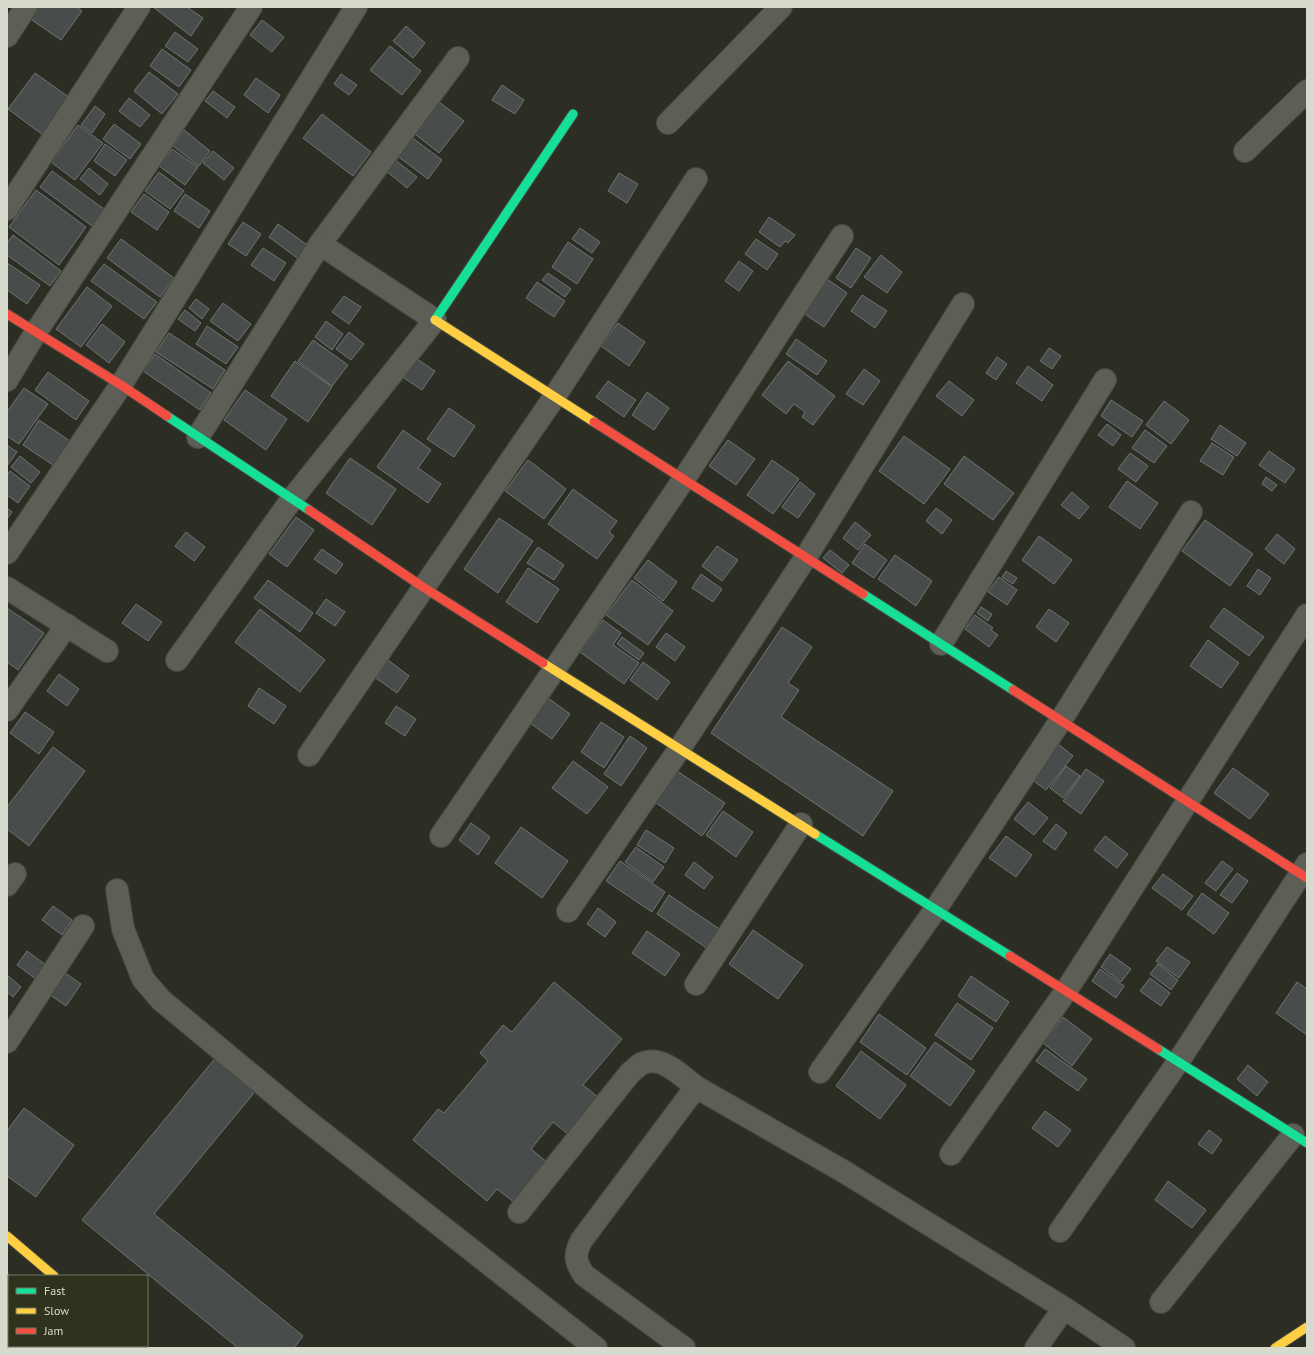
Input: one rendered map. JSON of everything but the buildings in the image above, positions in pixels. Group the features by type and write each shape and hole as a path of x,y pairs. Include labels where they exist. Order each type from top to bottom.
{"street":[{"path":"7,36 26,7"},
{"path":"7,210 139,7"},
{"path":"7,380 36,332 251,7"},
{"path":"7,553 121,385 356,7"},
{"path":"668,123 781,7"},
{"path":"198,437 320,244 458,58"},
{"path":"1245,151 1307,91"},
{"path":"177,660 292,499 435,320 573,114"},
{"path":"308,756 555,396 696,179"},
{"path":"441,836 684,479 842,236"},
{"path":"320,244 435,320 1187,802 1305,872 1178,1062 1060,1231"},
{"path":"568,911 680,748 806,557 963,304"},
{"path":"7,314 121,385 423,587 554,668 935,910 1300,1139 1161,1302"},
{"path":"941,644 1105,380"},
{"path":"820,1072 935,910 1061,720 1191,512"},
{"path":"7,588 107,651"},
{"path":"951,1154 1066,991 1307,615"},
{"path":"7,710 67,625"},
{"path":"696,984 801,824"},
{"path":"117,890 123,929 143,979 161,1000 301,1116 596,1348"},
{"path":"7,1042 83,926"},
{"path":"519,1212 630,1073 643,1063 660,1062 673,1069 696,1087 843,1171 1064,1308 1124,1348"},
{"path":"684,1348 584,1275 577,1264 576,1252 581,1241 696,1087"},
{"path":"7,1238 53,1275"},
{"path":"1036,1348 1064,1308"},
{"path":"1276,1348 1307,1327"}],"traffic: fast":[{"path":"435,320 573,114"},
{"path":"167,416 309,510"},
{"path":"863,594 1013,690"},
{"path":"815,834 1010,956"},
{"path":"1158,1049 1307,1143"}],"traffic: slow":[{"path":"435,320 594,422"},
{"path":"543,663 815,834"},
{"path":"7,1236 53,1275"},
{"path":"1275,1348 1307,1327"}],"traffic: jam":[{"path":"7,314 121,385 167,416"},
{"path":"594,422 863,594"},
{"path":"309,510 423,587 543,663"},
{"path":"1013,690 1307,878"},
{"path":"1010,956 1158,1049"}]}
